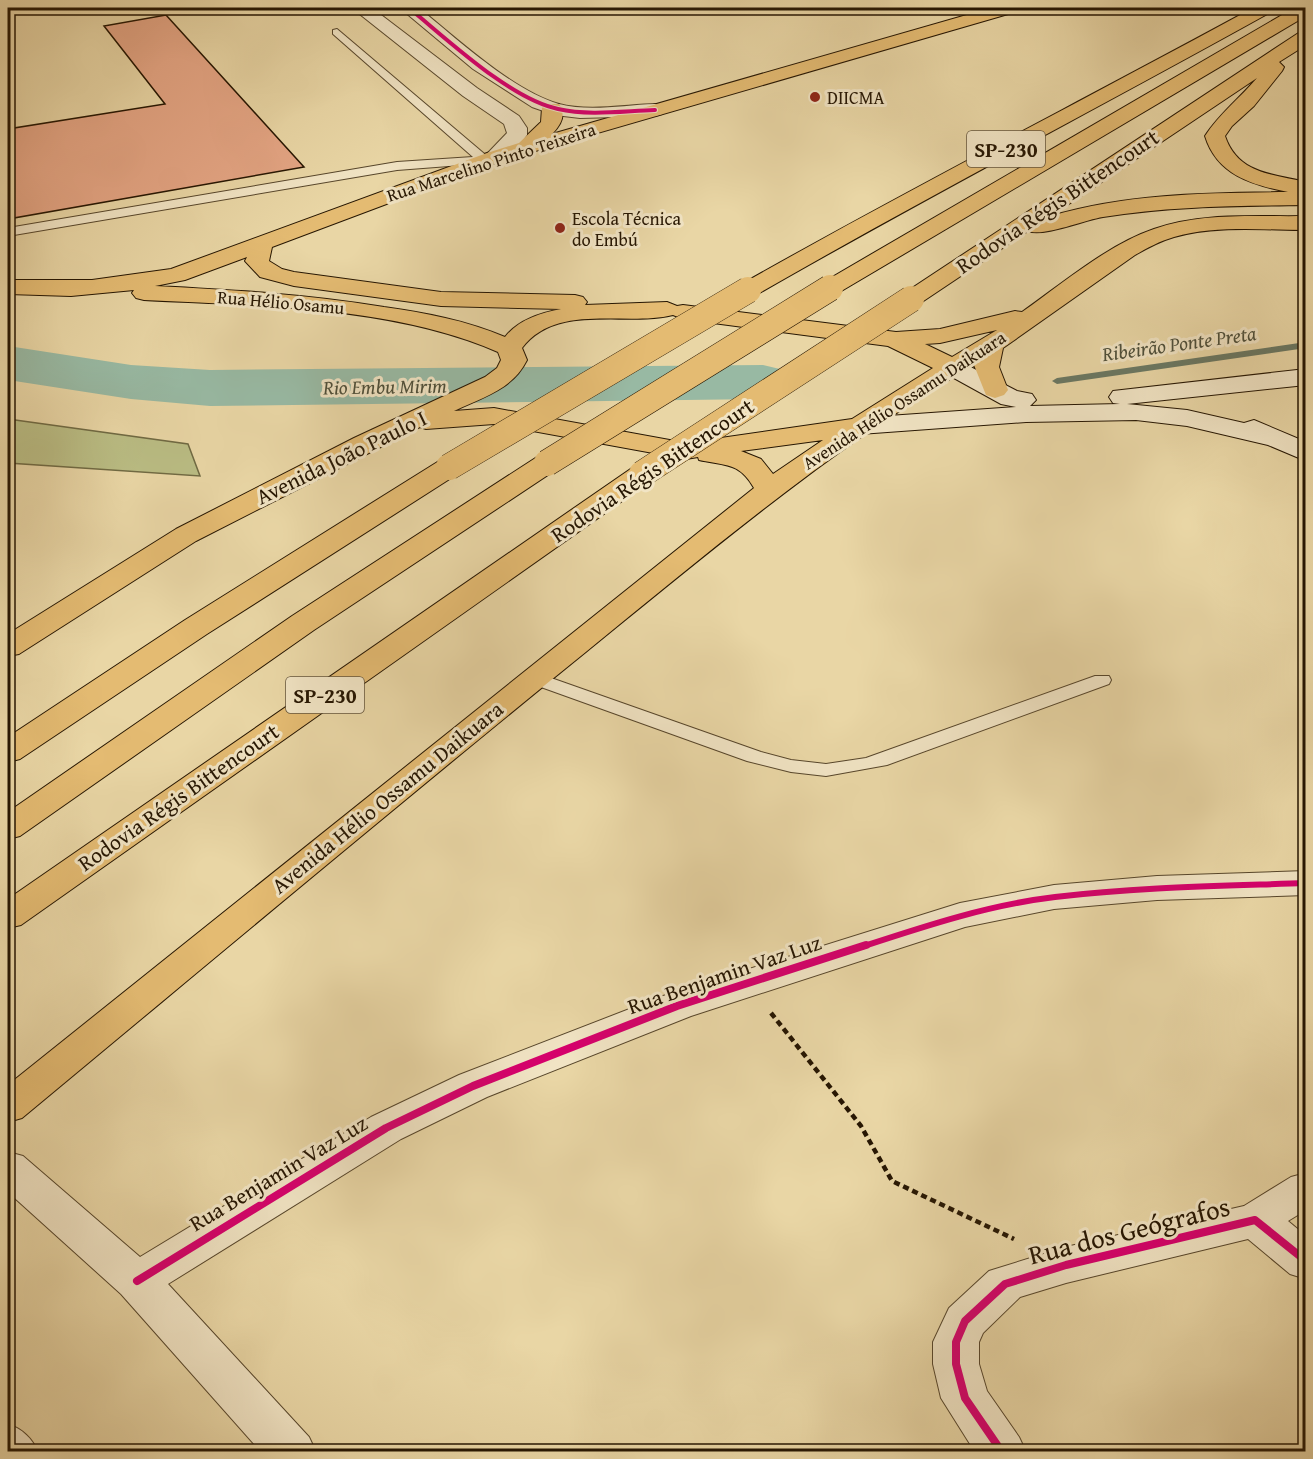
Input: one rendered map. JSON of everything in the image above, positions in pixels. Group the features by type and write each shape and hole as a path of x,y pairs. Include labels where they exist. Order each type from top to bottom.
{"main road":[{"name":"Rua Marcelino Pinto Teixeira","path":"8,287 46,290 143,282 177,274 489,158 1001,8"},
{"name":"SP-230","path":"8,752 196,627 449,467 748,290 858,227 1063,119 1265,8"},
{"path":"8,828 303,623 547,463 830,288 1305,8"},
{"path":"1299,40 1258,89 1224,122 1215,136 1217,148 1226,161 1241,171 1262,179 1305,188"},
{"name":"Rodovia Régis Bittencourt","path":"8,916 642,474 1299,40"},
{"path":"526,148 551,123 552,108"},
{"path":"1000,239 1065,217 1107,208 1220,199 1305,198"},
{"name":"Avenida Hélio Ossamu Daikuara","path":"8,1107 534,678 770,490 860,426 947,370 991,345 1127,250 1150,238 1173,230 1235,224 1305,223"},
{"name":"Rua Hélio Osamu","path":"262,243 258,261 261,267 272,274 294,279 441,299 588,303 667,309"},
{"name":"Rua Hélio Osamu","path":"46,290 285,300 441,323 472,332 509,360"},
{"path":"667,309 894,339 947,370"},
{"name":"Avenida João Paulo I","path":"8,647 186,535 355,449 416,422 494,382 509,360 514,338 528,327 559,316 667,309"},
{"name":"Avenida Hélio Ossamu Daikuara","path":"894,339 940,336 1039,311"},
{"path":"991,345 986,368 995,390"},
{"path":"731,444 874,399 947,370"},
{"path":"470,393 494,416"},
{"path":"416,422 494,416 749,462 760,473 770,490"},
{"path":"686,451 860,426"}],"street":[{"path":"361,8 470,92 512,120 517,128 517,135 489,158"},
{"path":"408,8 512,88 552,108 577,112 656,110"},
{"path":"947,370 1010,398 1055,402 1305,377"},
{"path":"1241,385 1218,393 1216,399 1219,405 1226,412 1272,438 1305,453"},
{"path":"860,426 1026,414 1136,412 1187,418 1272,438"},
{"name":"Rua Benjamin Vaz Luz","path":"137,1281 285,1188 405,1119 473,1086 677,1006 960,915 1054,897 1158,888 1305,883"},
{"path":"8,1168 137,1281 292,1452"},
{"path":"1255,1220 1305,1189"},
{"name":"Rua dos Geógrafos","path":"1002,1452 965,1398 956,1364 956,1342 964,1321 1005,1284 1066,1265 1255,1220 1305,1261"}],"lane":[{"path":"337,32 489,158"},
{"path":"8,232 397,166 489,158"},
{"path":"534,678 591,696 742,753 804,769 826,771 880,760 1102,680"},
{"path":"8,1437 24,1452"}],"path":[{"path":"748,984 861,1126 892,1181 1066,1265"}],"green space":[{"path":"8,419 188,444 200,476 8,463"}],"building":[{"path":"166,15 304,167 8,219 8,129 165,104 104,26"}],"waterway":[{"name":"Ribeirão Ponte Preta","path":"1057,381 1306,345"},
{"name":"Rio Embu Mirim","path":"8,363 131,382 210,388 763,382"}],"cycle path":[{"path":"409,8 479,65 539,103 555,109 580,112 655,110"},
{"path":"137,1281 386,1128 473,1086 677,1006 960,915 1054,897 1157,888 1306,883"},
{"path":"1002,1452 965,1398 956,1364 956,1342 965,1321 1005,1284 1066,1265 1255,1220 1306,1261"}],"place":[{"name":"DIICMA","path":"815,97"},
{"name":"Escola Técnica do Embú","path":"560,228"}]}
